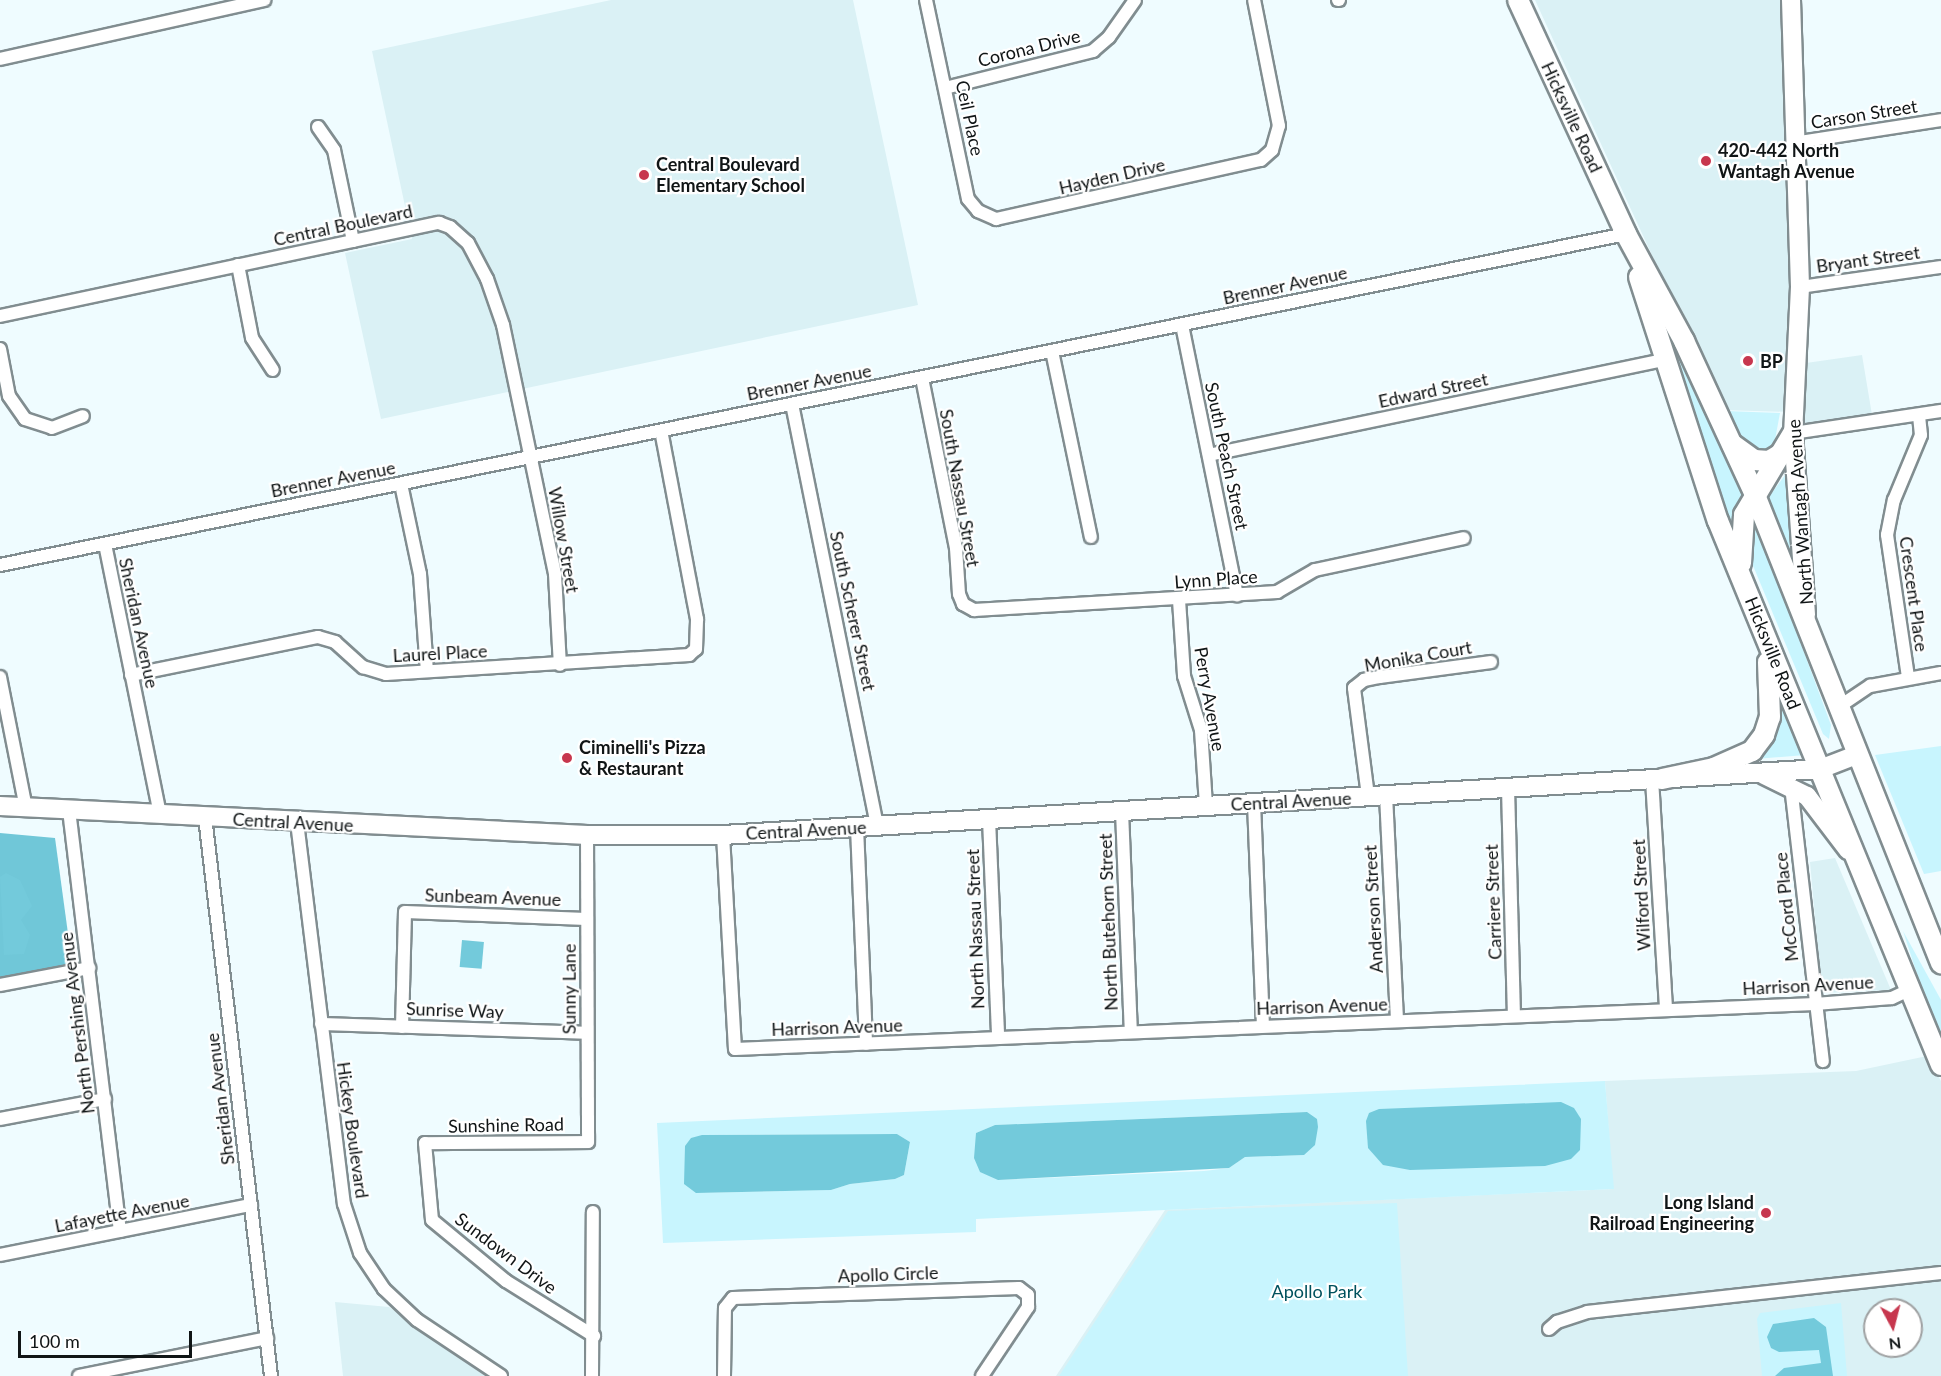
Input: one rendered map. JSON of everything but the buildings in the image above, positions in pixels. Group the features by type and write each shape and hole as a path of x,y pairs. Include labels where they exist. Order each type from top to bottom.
{"main road":[{"name":"Hicksville Road","path":"1518,0 1626,234 1684,341 1755,495 1837,708 1939,952"},
{"name":"North Wantagh Avenue","path":"1791,0 1793,143 1800,287 1792,433 1808,628"},
{"name":"Hicksville Road","path":"1626,234 1718,521 1941,1065"},
{"path":"1742,579 1740,529 1755,495 1792,433"},
{"path":"1731,443 1754,460 1769,461 1779,455"},
{"path":"1657,779 1741,758 1759,743 1770,717 1772,695 1759,621"},
{"name":"Central Avenue","path":"0,806 586,835 858,834 877,825 1820,769 1857,755"},
{"path":"1759,773 1791,786 1813,802 1857,861"}],"street":[{"path":"0,59 265,0"},
{"name":"Ceil Place","path":"926,0 968,200 975,207"},
{"name":"Corona Drive","path":"945,88 1093,51 1109,38 1135,0"},
{"name":"Hayden Drive","path":"975,207 996,219 1011,219 1261,159 1272,150 1279,126 1254,0"},
{"name":"Carson Street","path":"1793,143 1941,120"},
{"path":"318,127 334,150 353,241"},
{"name":"Central Boulevard","path":"0,316 439,223 450,226 468,243 487,279 503,324 531,457"},
{"name":"Brenner Avenue","path":"0,565 1626,234"},
{"path":"238,265 252,338 273,370"},
{"name":"Bryant Street","path":"1800,287 1941,267"},
{"name":"South Peach Street","path":"1182,325 1237,595"},
{"path":"0,350 9,396 26,419 52,428 83,416"},
{"path":"1052,351 1090,537"},
{"name":"Edward Street","path":"1209,455 1665,360"},
{"name":"South Nassau Street","path":"922,378 963,604"},
{"name":"South Scherer Street","path":"792,404 877,825"},
{"path":"1792,433 1941,411"},
{"name":"Crescent Place","path":"1908,676 1887,535 1894,500 1921,435 1918,415"},
{"name":"Laurel Place","path":"131,675 318,637 335,642 375,673 675,659 692,653 696,649 696,610 662,431"},
{"name":"Willow Street","path":"531,457 555,574 560,665"},
{"path":"401,484 420,574 427,671"},
{"name":"Lynn Place","path":"963,604 974,610 1179,600 1277,592 1315,570 1464,538"},
{"name":"Sheridan Avenue","path":"105,544 160,815"},
{"name":"Perry Avenue","path":"1179,600 1184,676 1201,730 1206,806"},
{"name":"Monika Court","path":"1368,796 1354,688 1364,680 1491,662"},
{"path":"1837,708 1870,686 1908,676 1941,673"},
{"path":"0,677 26,808"},
{"name":"Wilford Street","path":"1657,779 1666,1009"},
{"name":"McCord Place","path":"1791,786 1823,1060"},
{"name":"Carriere Street","path":"1508,788 1514,1015"},
{"name":"Anderson Street","path":"1386,795 1397,1021"},
{"path":"1254,803 1263,1026"},
{"name":"North Pershing Avenue","path":"69,810 120,1231"},
{"name":"North Butehorn Street","path":"1122,811 1131,1032"},
{"name":"Sheridan Avenue","path":"205,817 271,1376"},
{"name":"North Nassau Street","path":"989,819 998,1038"},
{"name":"Hickey Boulevard","path":"297,822 344,1204 360,1253 384,1289 409,1314 501,1376"},
{"path":"858,834 866,1044"},
{"name":"Sunny Lane","path":"586,835 588,1142"},
{"name":"Harrison Avenue","path":"723,835 735,1049 1815,1004 1892,998 1909,990"},
{"name":"Sunbeam Avenue","path":"402,1027 405,912 587,919"},
{"path":"0,985 89,968"},
{"name":"Sunrise Way","path":"321,1024 587,1033"},
{"path":"0,1119 105,1099"},
{"name":"Sunshine Road","path":"425,1143 588,1142"},
{"name":"Sundown Drive","path":"425,1143 432,1220 506,1281 594,1336"},
{"name":"Lafayette Avenue","path":"0,1255 251,1205"},
{"path":"592,1376 593,1212"},
{"path":"1549,1329 1557,1322 1587,1312 1941,1273"},
{"name":"Apollo Circle","path":"724,1376 725,1308 733,1298 1019,1288 1028,1295 1028,1307 982,1376"},
{"path":"79,1376 267,1338"}],"shaded area":[{"name":"Central Boulevard Elementary School","path":"611,0 853,0 918,305 381,419 345,253 412,239 372,51"},
{"path":"1535,0 1795,0 1806,363 1862,355 1873,421 1794,432 1792,412 1723,410"},
{"path":"0,833 55,838 72,963 0,979"},
{"path":"1835,858 1891,990 1822,993 1810,862"},
{"path":"6,873 20,880 32,906 21,920 30,935 24,954 4,955 0,877"},
{"path":"462,940 484,942 482,969 460,967"},
{"path":"1927,1056 1941,1081 1941,1376 1056,1376 1165,1210 1613,1189 1605,1081 1856,1071"},
{"path":"1561,1102 1574,1108 1581,1119 1580,1150 1571,1159 1545,1166 1410,1170 1383,1165 1368,1148 1366,1121 1369,1113 1379,1109"},
{"path":"1307,1112 1317,1119 1318,1127 1315,1145 1304,1155 1245,1157 1229,1168 998,1180 980,1172 974,1158 976,1133 995,1125"},
{"path":"897,1134 910,1142 904,1175 895,1179 850,1184 831,1190 696,1193 684,1184 685,1146 691,1138 702,1135"},
{"path":"335,1302 389,1307 488,1376 343,1376"},
{"path":"1814,1318 1826,1327 1833,1376 1775,1376 1784,1368 1821,1363 1819,1350 1779,1352 1771,1348 1767,1337 1773,1324"}],"green space":[{"path":"1670,330 1746,495 1731,527 1724,518 1679,377"},
{"path":"1725,411 1780,413 1772,456 1748,454"},
{"path":"1786,474 1794,560 1767,499"},
{"path":"1755,520 1831,725 1829,739 1823,734 1749,556"},
{"path":"1780,704 1805,755 1742,760 1773,729"},
{"path":"1941,746 1941,871 1924,874 1875,755"},
{"path":"1903,931 1941,1000 1941,1036 1929,1011"},
{"path":"1605,1081 1614,1189 976,1219 976,1232 663,1243 657,1123","holes":["1307,1112 1304,1155 1245,1157 1229,1168 1204,1171 998,1180 976,1133 995,1125","897,1134 910,1142 904,1175 895,1179 850,1184 831,1190 696,1193 702,1135"]},
{"name":"Apollo Park","path":"1397,1203 1408,1376 1059,1376 1168,1211"},
{"path":"1841,1303 1847,1376 1762,1376 1757,1319 1760,1313"}],"place":[{"name":"420-442 North Wantagh Avenue","path":"1706,161"},
{"name":"Central Boulevard Elementary School","path":"644,175"},
{"name":"BP","path":"1748,361"},
{"name":"Ciminelli's Pizza & Restaurant","path":"567,758"},
{"name":"Long Island Railroad Engineering","path":"1766,1213"}]}
